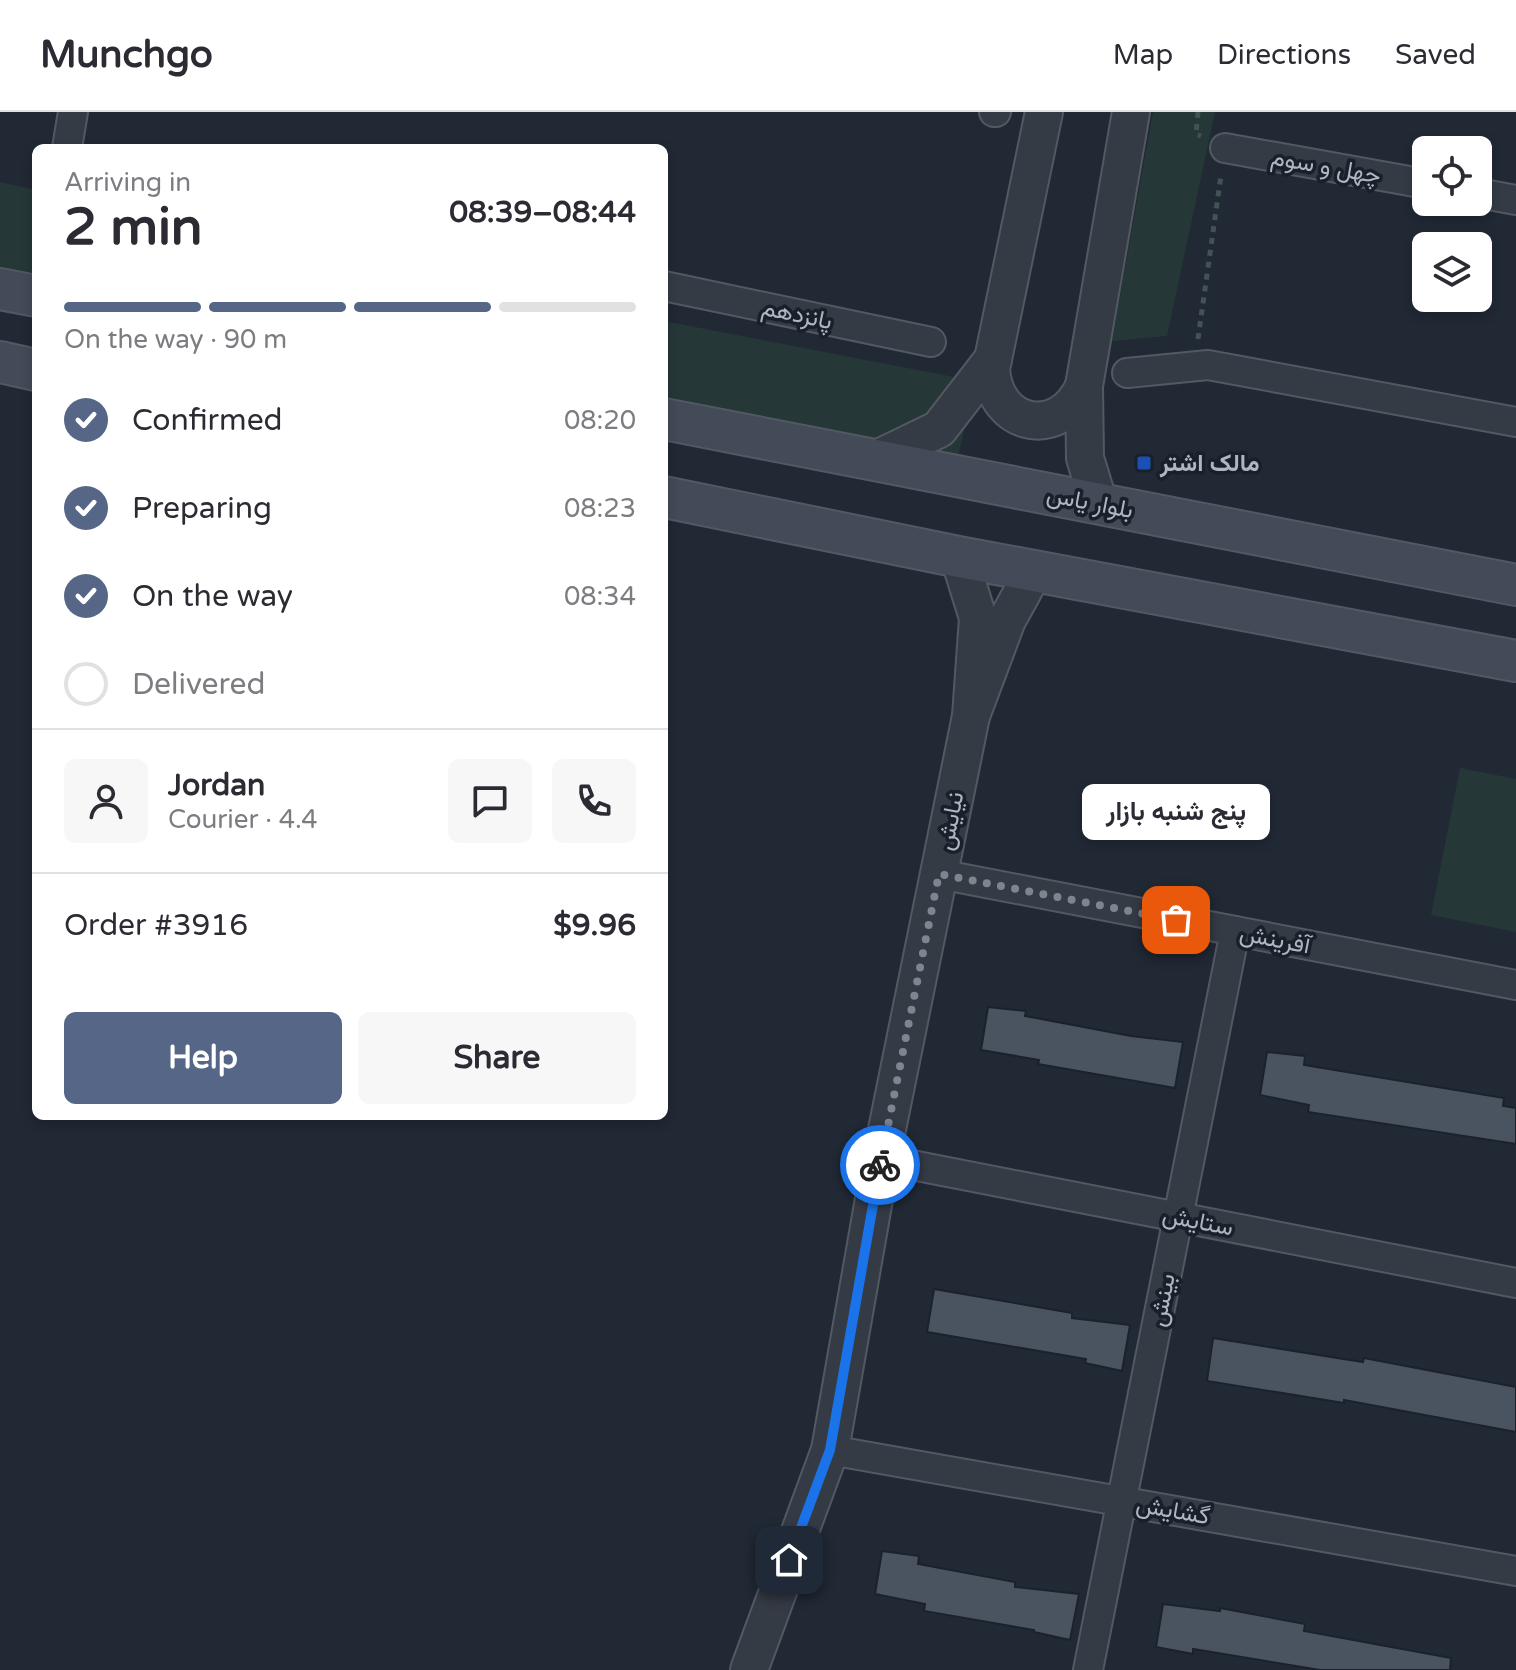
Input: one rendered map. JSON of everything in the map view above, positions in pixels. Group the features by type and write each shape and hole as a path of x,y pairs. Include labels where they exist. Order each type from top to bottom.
{"main road":[{"path":"0,289 32,295"},
{"path":"0,362 32,369"},
{"name":"بلوار یاس","path":"668,420 1516,585"},
{"path":"668,498 959,557 1516,661"}],"street":[{"path":"68,144 73,112"},
{"path":"1044,112 993,359 992,385 1008,411 1038,421 1067,412 1078,400 1084,386"},
{"path":"1099,504 1085,458 1084,386 1131,112"},
{"name":"چهل و سوم","path":"1225,148 1412,181"},
{"path":"1492,196 1516,200"},
{"name":"پانزدهم","path":"668,287 931,342"},
{"path":"875,460 939,429 993,359"},
{"path":"1127,373 1208,365 1516,422"},
{"path":"959,557 978,618 971,716"},
{"path":"971,716 1007,620 1034,571"},
{"name":"نیایش","path":"749,1670 830,1450 881,1159 971,716"},
{"name":"آفرینش","path":"939,874 1516,985"},
{"name":"بینش","path":"1088,1670 1235,931"},
{"name":"ستایش","path":"881,1159 1516,1283"},
{"name":"گشایش","path":"830,1450 1516,1571"}],"path":[{"path":"1187,367 1198,340 1225,148"}],"shaded area":[{"path":"1153,112 1215,112 1167,336 1112,341"},
{"path":"0,182 32,189 32,274 0,268"},
{"path":"668,322 975,381 958,457 668,400"},
{"path":"1460,768 1516,779 1516,932 1431,915"}],"building":[{"path":"988,1007 1026,1011 1025,1016 1131,1036 1183,1042 1175,1088 1038,1064 1039,1060 981,1050"},
{"path":"1267,1052 1305,1056 1304,1065 1504,1098 1503,1106 1516,1108 1516,1144 1308,1112 1309,1105 1260,1095"},
{"path":"934,1289 1072,1313 1072,1318 1130,1325 1122,1371 1085,1363 1086,1359 927,1332"},
{"path":"1213,1338 1363,1362 1364,1358 1516,1387 1516,1432 1344,1400 1344,1403 1207,1381"},
{"path":"882,1551 919,1556 918,1564 1015,1582 1015,1587 1079,1594 1070,1640 1034,1630 924,1611 925,1604 875,1594"},
{"path":"1163,1604 1220,1611 1220,1608 1305,1624 1304,1631 1451,1658 1450,1670 1320,1670 1193,1649 1193,1654 1156,1647"}],"way so far":[{"path":"880,1165 939,874 1176,920"}],"place":[{"name":"مالک اشتر","path":"1144,463"},
{"name":"پنج شنبه بازار","path":"1176,920"}],"route":[{"path":"789,1560 830,1450 880,1165"}]}
